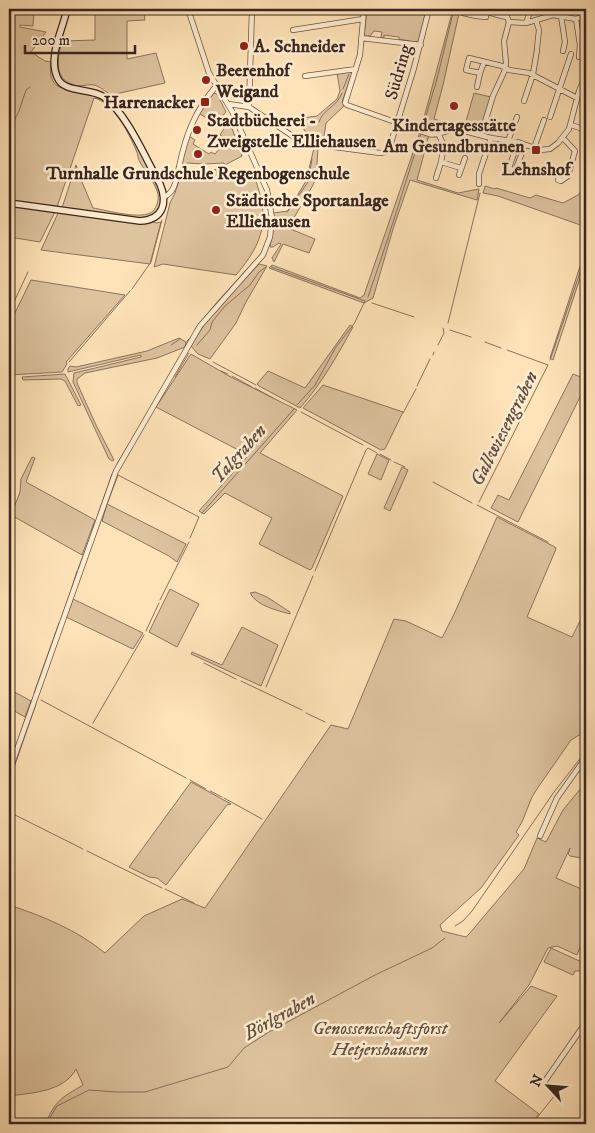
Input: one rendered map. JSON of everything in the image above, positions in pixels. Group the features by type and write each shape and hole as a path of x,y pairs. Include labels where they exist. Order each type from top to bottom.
{"street":[{"path":"9,203 147,221 161,212 164,204 160,184 124,118 115,106 98,93 68,88 57,78 55,56 67,9"},
{"path":"9,772 116,471 200,326 267,249 272,227 272,213 267,190 228,104 209,73 188,9"},
{"path":"249,107 252,9"},
{"path":"364,9 356,68 345,104 421,131 439,135 451,129 518,142 546,150 563,138 571,125 577,98 586,75"},
{"name":"Südring","path":"228,104 249,107 294,137 311,144 380,153 385,152 390,146 421,45 429,9"},
{"path":"463,13 476,16 477,9 508,20 526,23 549,15 576,19 586,15"},
{"path":"480,136 493,96 505,68 504,41 509,9"},
{"path":"526,23 531,9"},
{"path":"549,15 551,9"},
{"path":"560,16 566,42 562,51"},
{"path":"293,30 363,19"},
{"path":"576,19 580,45 579,57"},
{"path":"524,101 533,74 537,49 539,30 536,20"},
{"path":"361,38 421,45"},
{"path":"550,117 571,54"},
{"path":"480,73 466,70 469,58 509,70 533,74 577,98"},
{"path":"477,87 484,62"},
{"path":"304,76 356,68"},
{"path":"164,197 173,190 192,121 216,86"},
{"path":"508,140 517,117"},
{"path":"534,148 544,120"},
{"path":"571,125 586,130"},
{"path":"436,178 444,146 439,135"},
{"path":"479,184 479,174 491,138"},
{"path":"563,138 576,151 568,176"},
{"path":"518,142 509,168 515,171 525,145"},
{"path":"459,175 465,158"},
{"path":"441,162 462,168"},
{"path":"540,836 557,798 586,757"},
{"path":"545,1081 586,1022"}],"green space":[{"name":"Harrenacker","path":"14,9 32,9 34,12 33,26 20,25 20,27 46,32 31,52 45,61 51,62 51,74 54,82 59,87 67,90 93,93 100,96 118,114 141,152 160,189 162,200 160,208 154,214 145,219 62,208 76,165 93,208 141,215 148,214 156,207 157,190 140,162 129,135 113,111 101,100 94,98 57,207 9,201 9,25 11,25"},
{"path":"98,9 143,9 145,20 127,21 127,59 156,53 165,83 111,95 96,86 78,86 64,80 58,62 62,41 95,40 95,14 97,14"},
{"path":"367,9 389,9 425,15 419,41 415,42 384,35 384,38 381,37 382,32 374,31 370,36 364,36"},
{"path":"453,9 460,9 434,119 459,127 435,122 432,129 434,130 433,133 421,129"},
{"path":"351,71 352,73 342,102 344,106 326,123 323,143 312,141 312,137 304,130 303,118 317,116 337,99 340,91 337,73"},
{"path":"214,93 217,94 226,112 220,119 210,116 208,119 200,114 199,111"},
{"path":"474,93 491,97 482,125 476,132 467,129 465,125"},
{"path":"229,120 242,156 225,165 224,163 187,163 185,166 182,165 189,136 195,140 193,144 209,154 211,152 215,154 220,148 214,143 218,137 221,138 222,136 220,135 225,127 227,128 228,126 226,125"},
{"path":"420,132 429,135 417,180 458,193 479,189 477,200 410,180 393,229 373,298 364,303 269,268 272,265 360,298 364,295"},
{"path":"314,148 318,149 316,178 288,228 315,239 309,253 283,244 274,262 272,258 281,244 270,247 273,213 288,211 306,181"},
{"name":"Städtische Sportanlage Elliehausen","path":"226,168 231,172 235,170 241,182 254,176 262,204 263,217 259,240 246,263 236,275 163,264 154,267 170,203 183,169 206,171"},
{"path":"586,185 586,227 498,196 483,193 485,186 530,198 536,195 563,203 578,195"},
{"path":"9,206 55,212 40,242 9,237"},
{"path":"59,211 156,223 161,222 150,264 41,250"},
{"path":"586,248 586,260 553,360 550,358"},
{"path":"259,264 267,266 236,323 210,359 198,354 191,346 204,325 218,307"},
{"path":"31,280 125,295 66,362 67,364 62,372 9,375 9,325"},
{"path":"350,325 353,327 335,359 300,408 257,384 268,371 305,388"},
{"path":"179,338 186,342 185,347 157,358 85,373 77,379 77,383 96,425 114,460 112,461 109,459 73,382 74,373 141,357 141,355 68,372 68,369 70,366 76,367 147,351"},
{"path":"191,354 229,376 297,410 260,453 343,496 310,570 259,544 272,518 225,493 204,514 199,511 247,457 244,453 156,407"},
{"path":"65,374 81,405 78,406 65,381 61,379 23,380 22,377"},
{"path":"573,374 586,379 586,385 518,522 491,508 498,495 509,500"},
{"path":"323,385 403,412 385,449 381,450 303,408"},
{"path":"377,454 389,460 381,480 368,474"},
{"path":"32,457 35,458 26,482 95,520 82,555 11,515 20,492 21,479"},
{"path":"402,467 408,470 390,511 384,508"},
{"path":"107,504 186,544 177,562 102,521"},
{"name":"Genossenschaftsforst Hetjershausen","path":"497,517 556,549 527,617 572,637 586,609 586,731 571,740 539,786 516,832 519,835 481,888 440,925 442,931 466,937 524,869 537,838 546,842 563,810 586,782 586,859 570,856 568,854 570,848 556,878 586,891 586,946 581,945 577,955 557,946 548,948 529,985 499,1023 531,986 557,996 495,1081 539,1114 531,1124 45,1124 60,1100 83,1085 76,1069 64,1083 55,1087 9,1096 9,905 59,924 83,937 105,953 144,916 182,899 205,908 331,725 348,729 394,619 406,621 442,638"},
{"path":"170,589 199,604 177,647 149,632"},
{"path":"255,592 267,597 290,612 290,614 273,609 257,601 250,593"},
{"path":"73,599 143,633 133,649 66,617"},
{"path":"242,627 278,645 261,686 191,654 192,652 222,665"},
{"path":"9,689 31,701 25,717 9,708"},
{"path":"191,782 231,804 227,805 166,885 157,878 149,877 129,867"},
{"path":"551,948 586,964 586,971 575,971 573,975 544,962"}],"waterway":[{"name":"Talgraben","path":"422,129 437,79 454,9"},
{"path":"343,89 349,74"},
{"path":"9,131 19,111 26,90 30,87"},
{"path":"319,122 323,114 337,102 342,93"},
{"path":"231,114 235,124"},
{"name":"Talgraben","path":"368,297 421,133"},
{"path":"287,212 308,182 312,159"},
{"path":"448,323 480,193"},
{"path":"271,201 273,210"},
{"path":"132,289 151,262 162,220"},
{"path":"258,258 261,254"},
{"name":"Gallwiesengraben","path":"550,360 586,255"},
{"path":"195,329 250,266"},
{"path":"197,345 210,330 212,322 225,306 250,285 259,272 266,267"},
{"name":"Talgraben","path":"271,267 365,301 354,324 336,347 315,385 297,405"},
{"path":"13,304 28,272"},
{"path":"69,362 130,291"},
{"path":"372,303 414,317"},
{"path":"438,345 444,333 443,328"},
{"path":"450,330 471,337"},
{"path":"187,345 187,341 191,337"},
{"path":"171,345 180,339"},
{"path":"485,342 501,348"},
{"name":"Gallwiesengraben","path":"479,502 548,365 507,350"},
{"path":"175,377 189,353"},
{"path":"417,386 430,359"},
{"path":"213,362 256,385"},
{"path":"221,371 228,374"},
{"path":"232,376 252,387"},
{"path":"255,388 273,398"},
{"path":"403,413 416,389"},
{"path":"117,464 151,407"},
{"name":"Talgraben","path":"202,513 294,409"},
{"path":"301,412 363,445"},
{"path":"315,571 366,450 368,448 377,453"},
{"path":"380,454 391,460"},
{"path":"394,462 405,467"},
{"path":"97,517 112,474"},
{"path":"106,507 118,475 199,517 190,538"},
{"name":"Gallwiesengraben","path":"433,482 472,503"},
{"name":"Gallwiesengraben","path":"477,505 548,542"},
{"path":"99,525 105,510"},
{"path":"92,531 94,525"},
{"path":"78,569 90,538"},
{"name":"Talgraben","path":"160,600 189,542"},
{"path":"71,590 77,571"},
{"path":"266,687 313,576"},
{"path":"61,619 70,593"},
{"name":"Talgraben","path":"146,631 159,603"},
{"path":"34,693 59,623"},
{"name":"Talgraben","path":"93,723 144,635"},
{"path":"204,663 236,679"},
{"path":"241,681 302,710"},
{"path":"26,716 33,697"},
{"path":"41,700 186,778"},
{"path":"9,782 36,704"},
{"path":"306,713 325,722"},
{"path":"20,734 25,719"},
{"path":"9,765 19,737"},
{"name":"Börlgraben","path":"455,926 463,921 472,911 554,792 586,751"},
{"path":"190,780 206,789"},
{"path":"210,791 222,797"},
{"path":"224,798 262,819"},
{"path":"9,812 83,849"},
{"path":"87,851 162,888"},
{"path":"165,889 194,903"},
{"name":"Börlgraben","path":"46,1124 57,1106 89,1090 145,1092 228,1067 244,1048 269,1032 375,975 432,948 445,938"},
{"path":"532,1124 555,1095"}],"place":[{"name":"A. Schneider","path":"244,46"},
{"name":"Beerenhof Weigand","path":"206,80"},
{"name":"Harrenacker","path":"205,102"},
{"name":"Kindertagesstätte Am Gesundbrunnen","path":"454,106"},
{"name":"Stadtbücherei - Zweigstelle Elliehausen","path":"197,130"},
{"name":"Lehnshof","path":"536,150"},
{"name":"Turnhalle Grundschule Regenbogenschule","path":"198,154"},
{"name":"Städtische Sportanlage Elliehausen","path":"216,210"}]}
